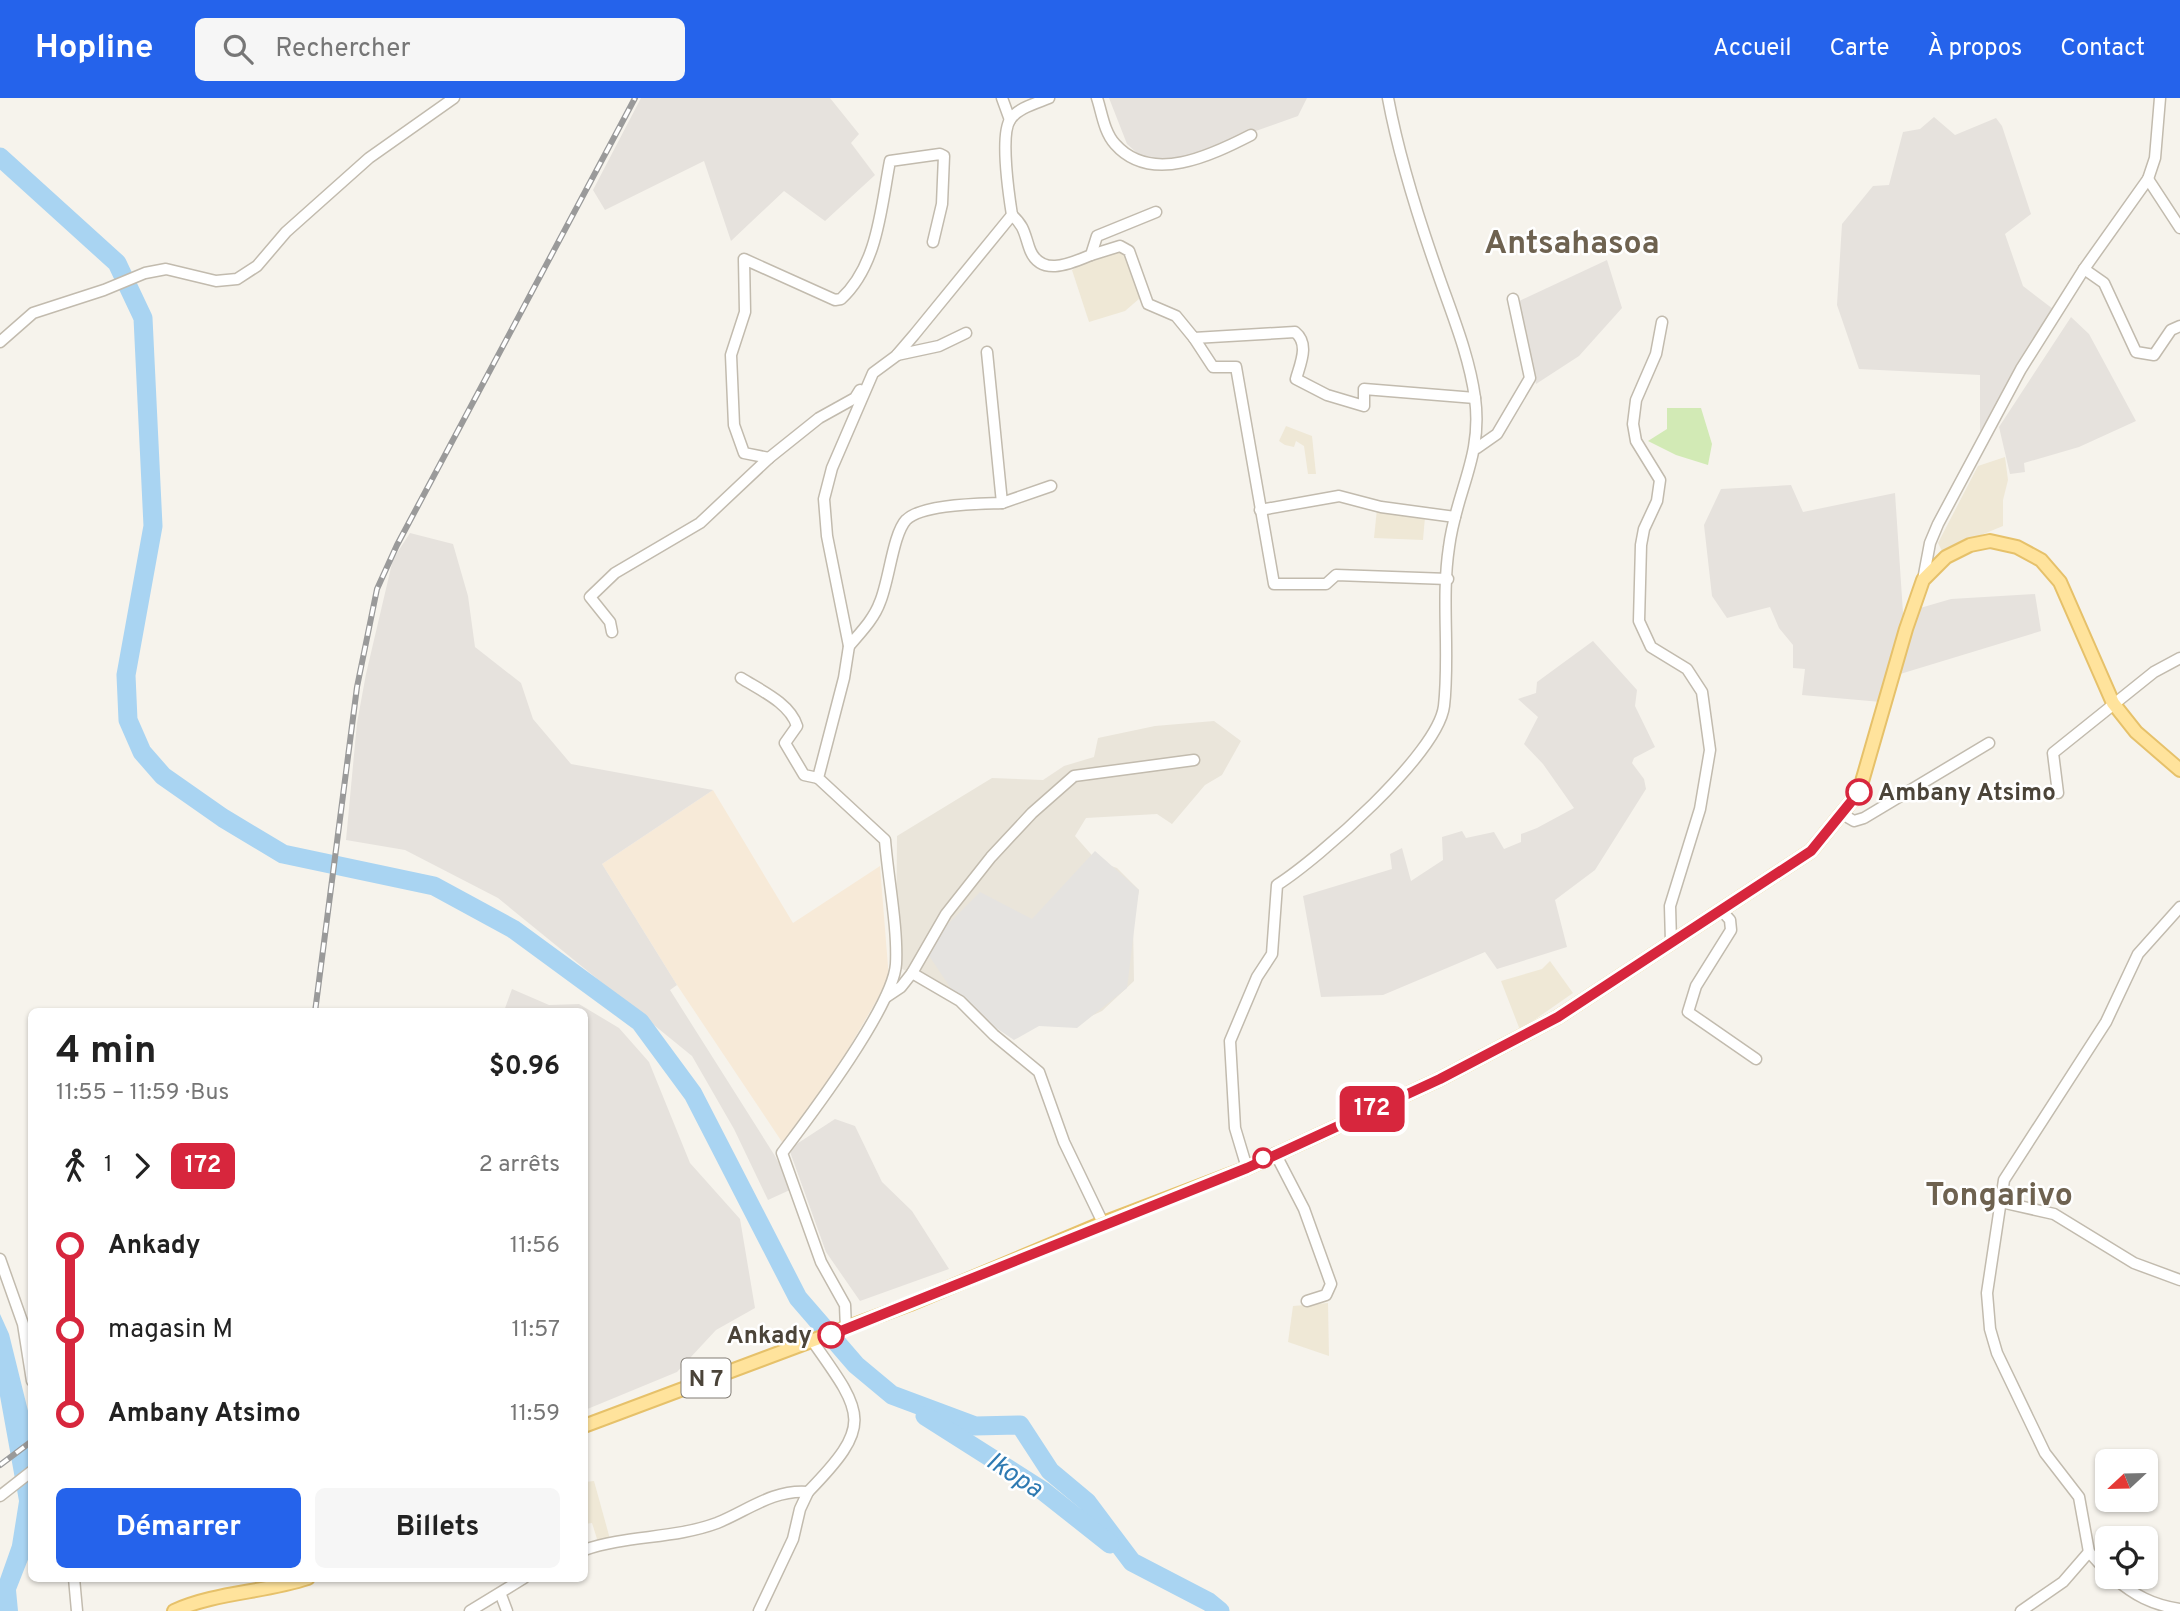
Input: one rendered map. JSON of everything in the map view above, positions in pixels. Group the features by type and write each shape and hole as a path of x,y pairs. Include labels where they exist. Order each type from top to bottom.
{"main road":[{"name":"N 7","path":"588,1424 712,1376 813,1342 1103,1223 1247,1168 1440,1079 1558,1017 1811,851 1859,792 1906,629 1923,580 1946,557 1970,545 1990,541 2017,547 2041,560 2060,582 2113,703 2136,732 2180,770"},
{"path":"174,1611 205,1600 257,1593 294,1582"}],"street":[{"path":"0,342 33,313 117,285 134,276 166,269 191,272 216,281 237,279 257,266 286,232 369,158 454,98"},
{"path":"1002,98 1010,120 1007,131 1008,192 1012,215 1026,227 1029,250 1040,263 1054,268 1120,246 1129,251 1148,304 1176,316 1213,367 1236,367 1274,584 1326,584 1336,575 1448,579"},
{"path":"1010,120 1021,111 1049,98"},
{"path":"1097,98 1107,132 1115,144 1144,163 1200,159 1251,135"},
{"path":"1247,1168 1235,1128 1230,1041 1257,977 1272,954 1277,886 1307,866 1396,782 1428,739 1444,709 1448,548 1477,448 1475,398 1466,354 1408,184 1388,98"},
{"path":"1923,580 1930,543 1938,524 2021,369 2084,269 2148,179 2155,158 2160,98"},
{"path":"769,458 744,453 734,425 731,355 745,312 744,259 835,300 843,298 866,263 885,203 890,161 940,154 944,156 942,204 933,242"},
{"path":"2148,179 2180,228"},
{"path":"1091,255 1097,236 1156,212"},
{"path":"612,632 610,622 590,597 595,589 615,573 700,523 769,458 819,418 855,398 873,373 896,356 1012,215"},
{"path":"2084,269 2104,283 2136,352 2154,355 2171,330 2180,326"},
{"path":"1477,448 1497,434 1530,378 1513,299"},
{"path":"1662,322 1656,354 1636,400 1633,424 1636,442 1660,480 1657,501 1640,545 1639,621 1651,648 1687,669 1702,692 1710,750 1700,808 1670,906 1671,942"},
{"path":"1194,338 1295,332 1301,337 1304,346 1296,379 1327,395 1364,406 1364,389 1475,398"},
{"path":"896,356 939,346 966,333"},
{"path":"987,352 1002,503"},
{"path":"818,778 844,678 849,646 827,536 824,499 832,468 873,373"},
{"path":"849,646 880,604 897,535 907,519 924,511 1002,503 1051,486"},
{"path":"1260,510 1339,496 1381,507 1455,517"},
{"path":"2058,793 2053,753 2154,672 2180,658"},
{"path":"741,678 778,702 794,718 797,726 785,743 804,775 818,778 885,840 896,966 886,998 820,1103 782,1153 821,1262 845,1305 846,1329"},
{"path":"1842,814 1854,821 1864,818 1989,743"},
{"path":"886,998 901,987 946,914 991,857 1032,813 1074,776 1194,760"},
{"path":"2095,1559 2089,1552 2079,1497 2045,1453 1997,1353 1990,1329 1987,1293 2004,1180 2012,1164 2069,1083 2106,1022 2138,954 2180,907"},
{"path":"1721,910 1730,920 1731,930 1696,986 1688,1012 1756,1059"},
{"path":"912,972 960,1001 995,1035 1040,1072 1064,1142 1103,1223"},
{"path":"1275,1153 1304,1209 1331,1283 1326,1295 1307,1301"},
{"path":"2001,1202 2054,1214 2134,1263 2180,1280"},
{"path":"0,1259 23,1324 28,1356"},
{"path":"759,1611 793,1539 800,1509 808,1492 838,1461 855,1434 855,1417 841,1379 813,1342"},
{"path":"0,1496 28,1474"},
{"path":"588,1549 609,1541 676,1534 716,1523 765,1499 797,1491 808,1492"},
{"path":"2021,1611 2039,1607 2089,1552"},
{"path":"74,1582 77,1611"},
{"path":"470,1611 501,1595 519,1582"},
{"path":"2127,1589 2134,1595 2158,1605 2180,1609"},
{"path":"501,1595 507,1611"}],"shaded area":[{"path":"641,98 830,98 859,134 851,143 875,175 825,221 784,191 731,241 704,161 605,210 593,190"},
{"path":"1109,98 1307,98 1298,116 1253,132 1202,156 1147,162 1127,144"},
{"path":"1934,117 1955,135 1996,118 2002,126 2031,214 2005,234 2023,286 2053,309 1980,432 1980,375 1859,369 1837,305 1842,224 1873,186 1889,185 1903,132 1920,129"},
{"path":"1121,251 1126,253 1140,298 1125,311 1089,322 1072,270 1094,258"},
{"path":"1607,260 1622,308 1579,356 1536,384 1517,302"},
{"path":"2071,317 2089,334 2136,421 2079,447 2024,463 2025,472 2010,474 1999,427"},
{"path":"1286,426 1312,436 1316,474 1308,474 1304,446 1296,441 1294,447 1279,441"},
{"path":"2005,457 2008,480 2003,500 2003,526 1942,551 1938,543 1978,466"},
{"path":"1791,485 1803,512 1895,493 1903,613 1951,599 2035,594 2041,631 1887,678 1881,702 1802,695 1805,669 1793,668 1793,645 1779,628 1770,607 1727,618 1712,596 1704,525 1721,489"},
{"path":"1377,509 1425,517 1423,540 1374,538"},
{"path":"410,533 453,544 468,596 475,647 521,683 533,719 571,764 713,790 602,864 677,985 670,990 775,1156 792,1189 768,1200 734,1129 692,1056 498,898 405,850 346,840 357,723 366,674 393,559"},
{"path":"1593,641 1637,690 1635,706 1655,747 1634,758 1632,763 1644,779 1646,789 1595,870 1555,900 1567,947 1497,969 1485,952 1383,995 1321,997 1303,896 1392,869 1390,854 1402,848 1411,881 1443,860 1442,837 1462,831 1466,838 1494,832 1504,849 1521,842 1521,834 1574,808 1543,764 1524,744 1538,717 1518,699 1536,693 1537,682"},
{"path":"1214,721 1241,741 1222,775 1205,785 1172,824 1157,814 1086,818 1075,836 1097,861 1117,868 1139,890 1133,923 1134,981 1102,1011 1070,1026 962,998 896,966 897,836 992,778 1043,780 1064,766 1094,757 1098,738 1155,726"},
{"path":"713,790 793,923 880,866 889,979 816,1105 786,1148 677,985 602,864"},
{"path":"1095,851 1139,890 1127,988 1077,1028 1039,1026 1014,1040 962,1005 924,948 980,892 1032,919"},
{"path":"1550,961 1573,993 1520,1030 1501,981 1542,969"},
{"path":"512,989 549,1005 579,1004 586,1008 505,1008"},
{"path":"588,1009 619,1028 649,1062 690,1163 740,1219 755,1308 716,1330 677,1372 588,1409"},
{"path":"835,1119 855,1126 882,1182 912,1211 949,1269 860,1301 826,1252 789,1149"},
{"path":"1328,1303 1329,1356 1288,1342 1293,1306"},
{"path":"594,1481 610,1539 598,1542 592,1523 588,1524 588,1482"}],"green space":[{"path":"1667,408 1701,408 1712,444 1708,465 1676,455 1648,441 1667,429"}],"water":[{"path":"0,1314 9,1334 28,1411 28,1560 16,1590 18,1611 0,1611 0,1579 12,1545 19,1501 0,1396"}],"waterway":[{"path":"0,157 117,263 143,318 153,526 126,675 128,720 142,752 163,776 223,818 283,854 434,886 513,929 640,1022 693,1094 798,1298 856,1365 892,1395 975,1426 1020,1425 1050,1471 1087,1502 1132,1562 1209,1602 1220,1611"},
{"name":"Ikopa","path":"925,1416 1043,1491 1110,1544"}],"railway":[{"path":"316,1008 357,687 377,589 397,545 635,98"},
{"path":"0,1465 28,1444"}],"bus line":[{"name":"172","path":"831,1335 1103,1223 1247,1168 1265,1157 1440,1079 1558,1017 1811,851 1859,792"}],"place":[{"name":"Ambany Atsimo","path":"1859,792"},
{"name":"Ankady","path":"831,1335"}],"district":[{"name":"Antsahasoa","path":"1572,242"},
{"name":"Tongarivo","path":"1999,1194"}]}
